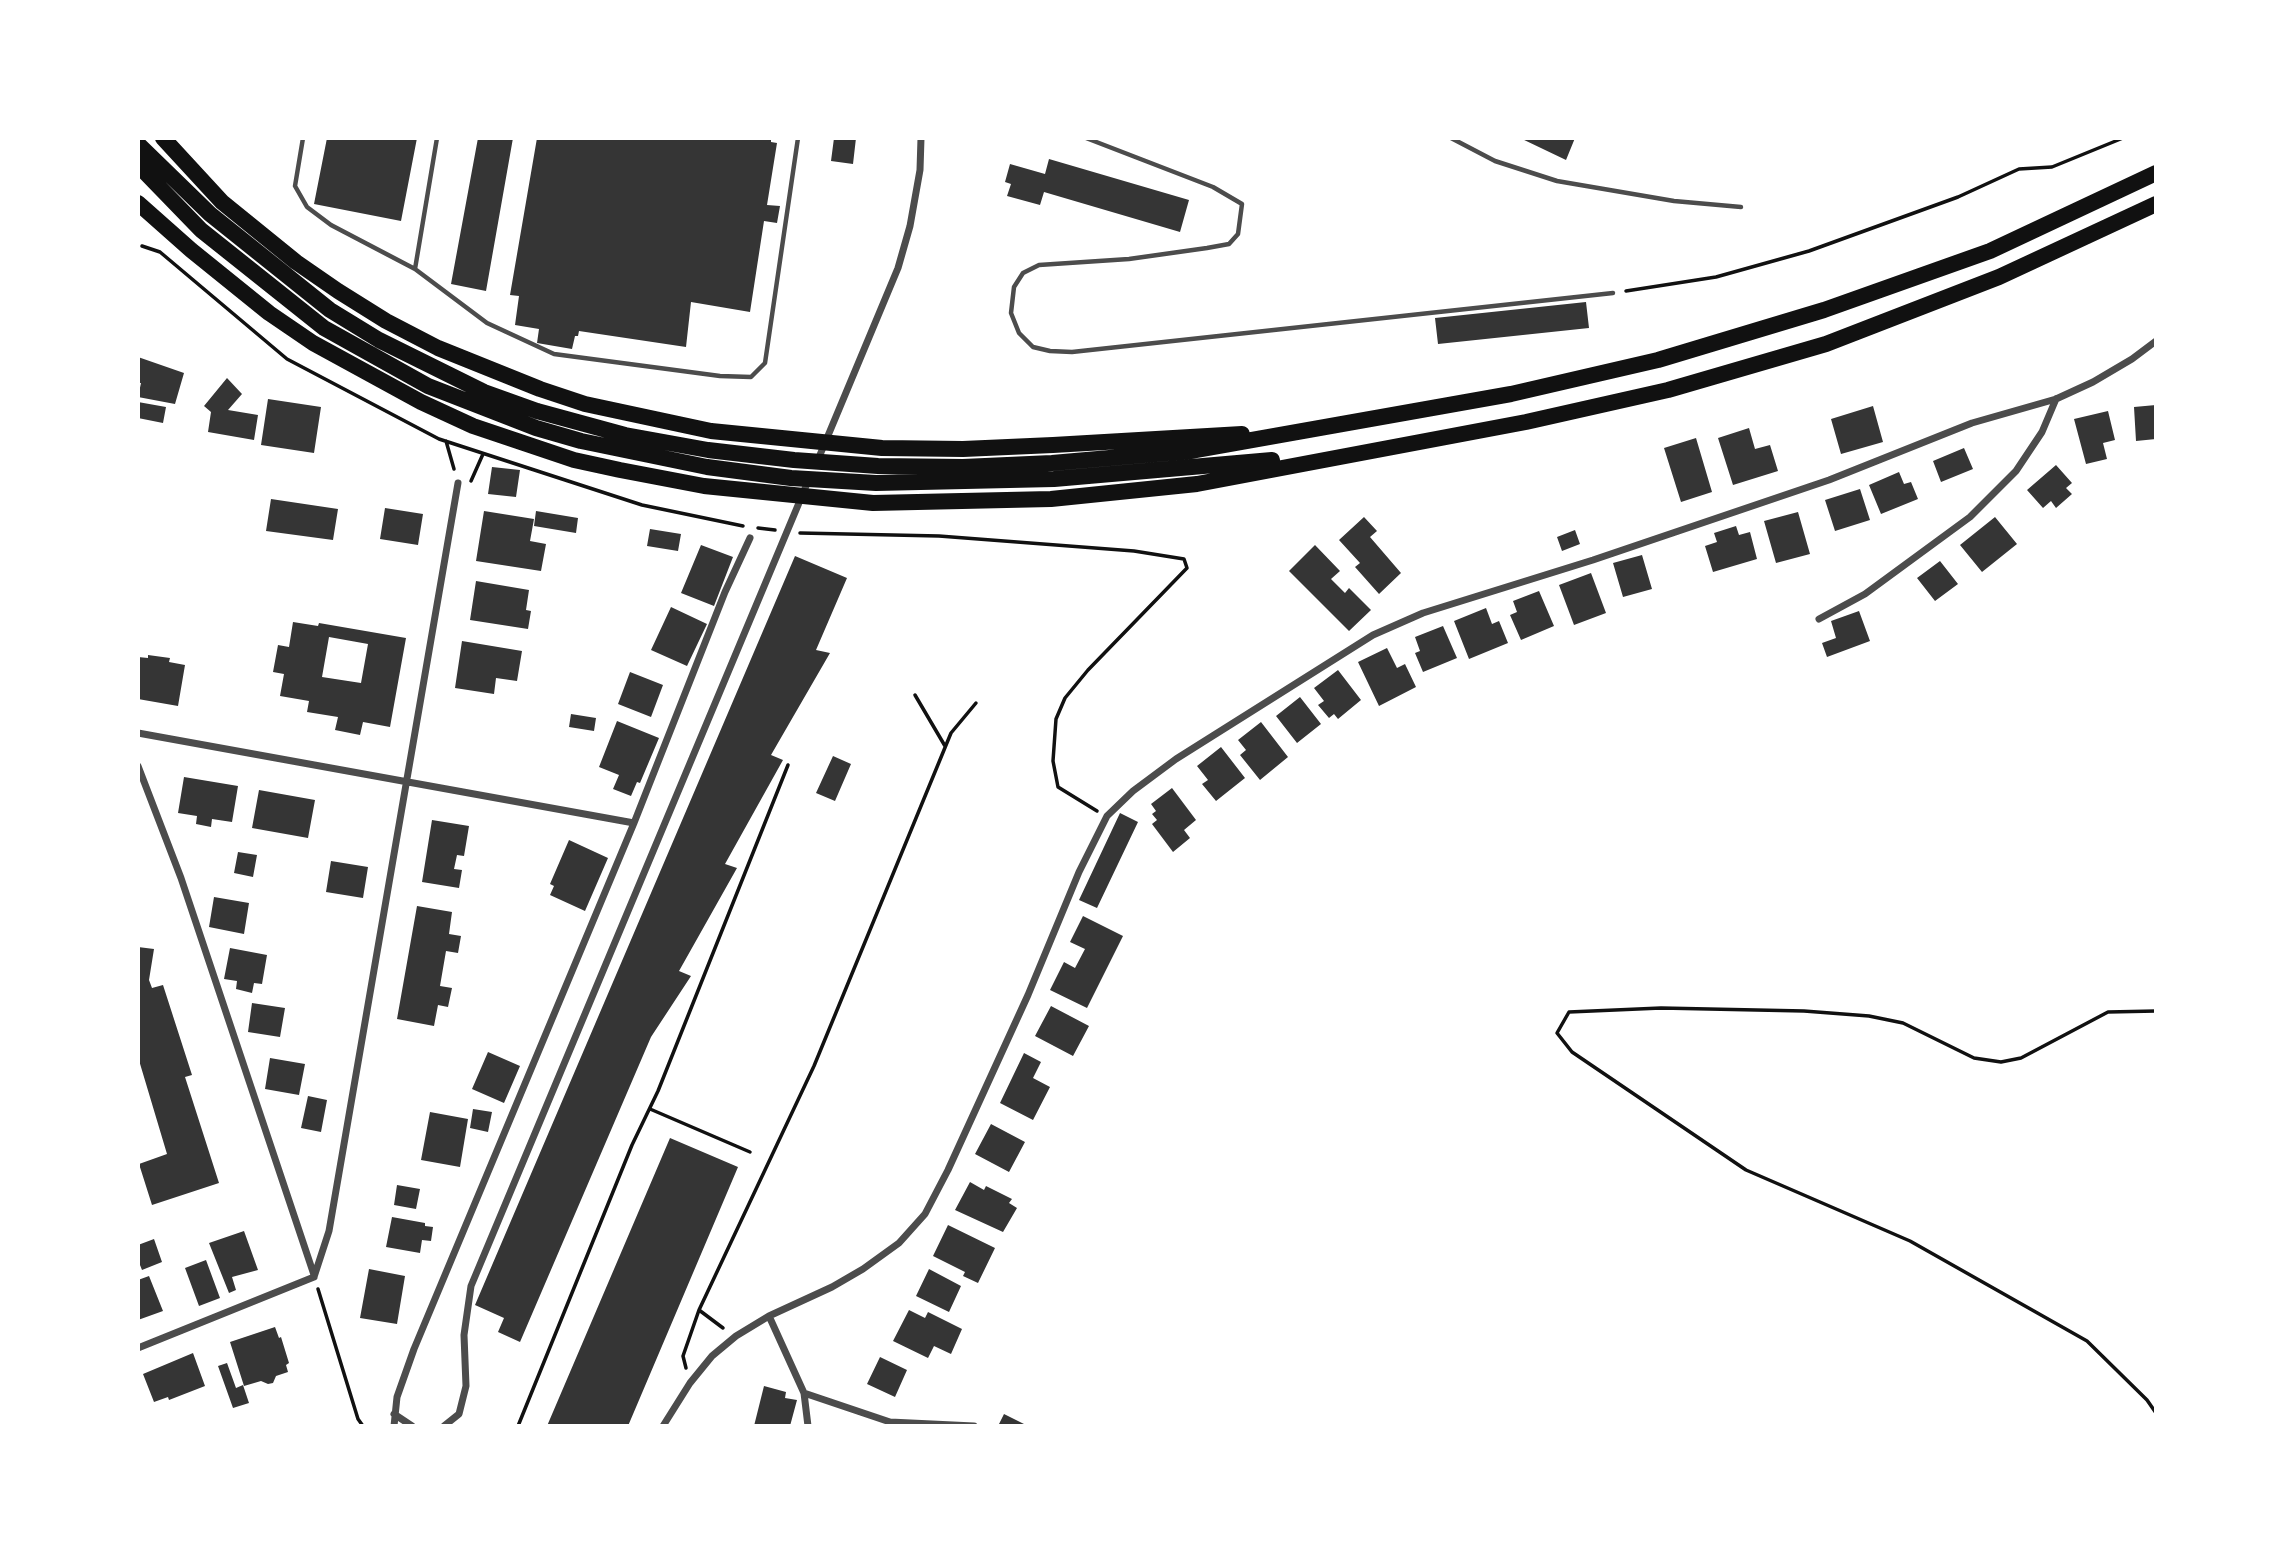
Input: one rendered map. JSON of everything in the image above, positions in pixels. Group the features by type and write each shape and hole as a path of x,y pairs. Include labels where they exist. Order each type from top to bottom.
{"highway":[{"path":"163,138 222,202 296,262 386,321 438,348 585,404 711,431 882,448 1002,447 1191,435 1297,432"},
{"path":"138,144 209,215 330,310 422,362 484,392 582,424 708,450 864,465 963,467 1190,452 1511,394 1658,360 1824,310 1990,251 2156,173"},
{"path":"138,165 201,230 324,328 428,386 536,428 581,441 706,467 876,483 1054,479 1368,451"},
{"path":"138,203 146,218 269,313 313,343 421,402 484,430 574,460 704,486 873,503 1051,499 1197,484 1526,422 1668,390 1826,344 1999,278 2156,204"}],"street":[{"path":"444,1426 459,1414 466,1386 464,1335 471,1286 898,268 910,226 920,170 921,138"},
{"path":"663,1426 690,1383 712,1356 736,1336 769,1316 832,1287 863,1269 899,1243 925,1214 1023,1008 1079,872 1107,816 1133,791 1176,759 1373,635 1423,613 1593,560 1829,480 1972,423 2056,399 2093,382 2156,341"},
{"path":"1819,619 1865,594 1970,517 2016,471 2042,432 2056,399"},
{"path":"138,1348 314,1277 330,1231 458,482"},
{"path":"394,1426 397,1397 414,1349 634,823 725,592 750,538"},
{"path":"138,733 634,823"},
{"path":"138,766 181,878 314,1277"},
{"path":"769,1316 804,1393 808,1426"},
{"path":"804,1393 890,1422 974,1426"},
{"path":"394,1414 412,1426"}],"lane":[{"path":"303,138 295,186 307,207 331,226 415,270 487,323 554,354 720,376 751,377 765,363 798,138"},
{"path":"415,270 437,138"},
{"path":"1086,138 1213,187 1242,204 1238,234 1229,244 1207,248 1129,259 1039,265 1023,273 1014,287 1011,313 1019,332 1033,348 1072,352 1613,293"},
{"path":"1451,138 1495,161 1557,181 1674,201 1741,207"}],"path":[{"path":"1613,293 1716,277 1808,251 1958,197 2019,169 2052,167 2123,138"},
{"path":"142,246 160,253 288,359 446,441 642,505 743,526"},
{"path":"446,441 458,482 470,483 483,454"},
{"path":"756,528 779,530"},
{"path":"790,532 812,535 939,536 1134,551 1184,559 1186,569 1080,679 1065,698 1056,719 1053,761 1058,787 1107,816"},
{"path":"915,695 945,746"},
{"path":"690,1383 683,1356 699,1310 814,1066 945,746 951,733 976,704"},
{"path":"518,1426 744,879 788,765"},
{"path":"2156,1011 2108,1012 2021,1058 2001,1062 1974,1058 1903,1023 1869,1016 1661,1008 1569,1012 1557,1033 1572,1052 1746,1170 1910,1241 2087,1341 2147,1400 2156,1413"},
{"path":"650,1109 750,1152"},
{"path":"314,1277 358,1419 363,1426"},
{"path":"699,1310 736,1336"}],"building":[{"path":"327,138 417,138 401,221 314,204"},
{"path":"478,138 513,138 486,291 451,284"},
{"path":"537,138 771,138 771,142 777,143 767,205 780,206 777,223 764,221 750,312 691,302 686,347 579,331 572,349 537,343 539,329 515,325 519,296 510,295"},
{"path":"834,138 856,138 853,164 831,161"},
{"path":"1520,138 1575,138 1566,160"},
{"path":"1049,159 1189,200 1180,232 1044,192 1040,205 1007,196 1011,184 1005,182 1010,164 1045,174"},
{"path":"1586,302 1589,328 1438,344 1435,318"},
{"path":"138,357 184,373 175,404 138,397 141,383 138,383"},
{"path":"227,378 242,394 228,410 258,415 254,440 208,432 211,412 204,406"},
{"path":"268,399 321,407 314,453 261,445"},
{"path":"138,402 166,407 163,423 138,418"},
{"path":"2156,405 2156,439 2136,441 2134,407"},
{"path":"1873,406 1883,442 1841,454 1831,419"},
{"path":"2108,411 2115,440 2103,443 2107,459 2086,464 2074,419"},
{"path":"1749,428 1755,449 1770,445 1778,471 1733,485 1718,438"},
{"path":"1696,438 1712,492 1681,502 1664,448"},
{"path":"1964,448 1973,469 1941,482 1933,461"},
{"path":"2056,465 2072,483 2066,488 2072,494 2056,508 2051,501 2043,508 2027,490"},
{"path":"492,467 520,470 516,497 488,494"},
{"path":"1899,472 1904,484 1911,482 1918,499 1881,514 1869,485"},
{"path":"1860,489 1870,520 1835,531 1825,500"},
{"path":"271,499 338,509 333,540 266,531"},
{"path":"385,508 423,514 418,545 380,539"},
{"path":"484,511 534,519 530,541 546,544 541,571 476,561"},
{"path":"536,511 578,518 576,533 534,526"},
{"path":"1798,512 1810,554 1776,563 1764,521"},
{"path":"1364,517 1377,531 1370,537 1401,573 1379,594 1355,567 1360,563 1339,540"},
{"path":"1995,517 2017,544 1982,572 1960,545"},
{"path":"1736,526 1739,535 1750,532 1757,559 1713,572 1705,546 1717,542 1714,533"},
{"path":"650,529 681,534 678,551 647,546"},
{"path":"1575,530 1580,544 1562,551 1557,537"},
{"path":"701,545 733,557 714,606 681,593"},
{"path":"1315,545 1340,571 1331,579 1345,593 1349,588 1371,610 1349,631 1289,571"},
{"path":"1642,555 1652,589 1623,597 1613,563"},
{"path":"795,556 847,578 816,650 830,653 771,755 783,760 725,864 737,868 679,971 691,976 651,1037 520,1342 498,1332 504,1318 475,1305"},
{"path":"1940,561 1958,584 1935,601 1917,578"},
{"path":"1591,573 1606,613 1574,625 1559,585"},
{"path":"476,581 529,590 526,610 531,611 528,629 470,620"},
{"path":"1539,591 1554,626 1521,640 1510,615 1517,612 1513,601"},
{"path":"671,607 707,624 687,666 651,650"},
{"path":"1486,608 1492,624 1499,621 1508,643 1469,659 1454,621"},
{"path":"1859,611 1870,641 1827,657 1822,643 1836,638 1831,621"},
{"path":"293,622 318,626 319,623 406,638 390,727 363,722 360,735 335,730 338,717 307,712 309,701 280,696 284,674 273,672 278,645 289,647","holes":["329,637 368,644 361,683 322,677"]},
{"path":"1443,626 1457,658 1423,672 1415,653 1420,651 1415,637"},
{"path":"462,641 522,651 517,681 496,678 494,694 455,688"},
{"path":"1387,648 1397,668 1405,664 1416,687 1379,706 1358,662"},
{"path":"148,655 170,658 169,662 185,665 178,706 138,699 138,657 148,658"},
{"path":"1338,670 1361,700 1338,719 1334,714 1329,718 1318,705 1324,701 1314,688"},
{"path":"630,672 663,685 651,717 618,704"},
{"path":"1300,697 1321,724 1297,743 1276,716"},
{"path":"571,714 596,718 594,731 569,727"},
{"path":"617,721 659,738 640,783 637,782 631,796 613,789 619,775 599,767"},
{"path":"1261,722 1288,757 1260,780 1240,755 1246,750 1238,740"},
{"path":"1221,747 1245,778 1216,801 1202,784 1208,780 1197,766"},
{"path":"833,756 851,764 835,801 816,793"},
{"path":"184,777 238,786 232,822 212,819 211,827 196,824 197,816 178,813"},
{"path":"1172,788 1196,820 1184,830 1190,838 1173,852 1152,824 1157,820 1152,814 1156,811 1151,804"},
{"path":"259,790 315,800 308,838 252,828"},
{"path":"1120,813 1138,822 1097,908 1079,900"},
{"path":"432,820 469,826 464,856 457,855 454,869 462,870 459,888 422,882"},
{"path":"569,840 608,858 585,911 550,895 554,886 550,884"},
{"path":"238,852 257,855 253,877 234,873"},
{"path":"331,861 368,867 363,898 326,892"},
{"path":"214,897 249,903 244,934 209,927"},
{"path":"417,906 452,912 449,934 461,936 458,953 446,951 440,986 452,988 448,1007 438,1005 434,1026 397,1019"},
{"path":"1083,916 1123,936 1087,1008 1050,990 1064,962 1075,968 1085,949 1070,942"},
{"path":"138,947 154,949 149,980 152,988 163,985 192,1075 185,1077 219,1183 152,1205 139,1164 167,1154 138,1057"},
{"path":"230,948 267,955 262,984 254,983 252,993 236,989 237,981 224,979"},
{"path":"252,1003 285,1008 280,1037 248,1032"},
{"path":"1051,1006 1089,1026 1073,1056 1035,1036"},
{"path":"488,1052 520,1066 504,1103 472,1089"},
{"path":"1024,1053 1041,1062 1033,1078 1050,1087 1033,1120 1000,1103"},
{"path":"270,1058 305,1064 299,1095 265,1089"},
{"path":"308,1096 327,1100 321,1132 301,1128"},
{"path":"473,1109 492,1112 488,1132 470,1128"},
{"path":"430,1112 468,1119 460,1167 421,1160"},
{"path":"991,1124 1025,1142 1009,1172 975,1154"},
{"path":"670,1138 738,1167 628,1426 547,1426"},
{"path":"970,1182 984,1190 986,1186 1012,1199 1009,1203 1017,1208 1003,1232 955,1210"},
{"path":"397,1185 420,1189 416,1209 394,1205"},
{"path":"392,1217 433,1227 431,1241 422,1240 420,1253 386,1247"},
{"path":"948,1225 995,1248 978,1283 963,1276 965,1272 933,1256"},
{"path":"244,1231 258,1270 232,1277 236,1290 229,1293 209,1243"},
{"path":"154,1239 162,1262 142,1270 138,1260 138,1245"},
{"path":"206,1260 220,1298 199,1306 185,1268"},
{"path":"369,1269 405,1276 397,1324 360,1318"},
{"path":"929,1269 961,1286 949,1312 916,1296"},
{"path":"149,1276 163,1311 138,1320 138,1280"},
{"path":"909,1310 925,1318 928,1312 962,1329 951,1354 934,1346 928,1358 893,1341"},
{"path":"275,1327 289,1363 286,1365 288,1372 276,1376 273,1383 261,1381 244,1386 230,1342"},
{"path":"193,1353 205,1386 169,1400 168,1397 154,1402 143,1374"},
{"path":"880,1357 907,1370 895,1397 867,1384"},
{"path":"227,1363 236,1388 243,1385 249,1403 233,1408 218,1366"},
{"path":"764,1386 786,1392 785,1398 797,1400 790,1426 754,1426"},
{"path":"1004,1414 1028,1426 998,1426"}]}
